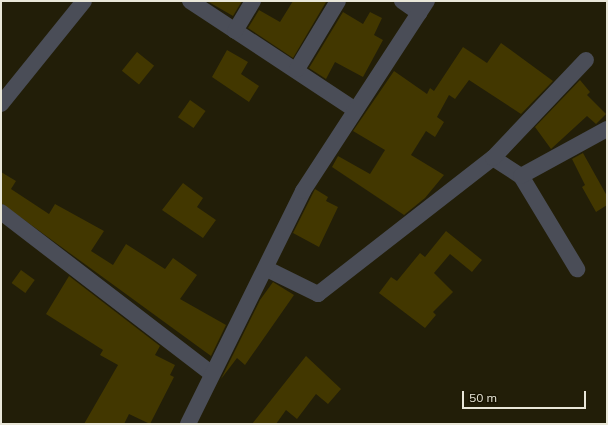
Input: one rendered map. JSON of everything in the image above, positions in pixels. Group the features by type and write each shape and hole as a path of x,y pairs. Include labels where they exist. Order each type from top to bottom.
{"street":[{"path":"1,104 84,1"},
{"path":"190,1 235,31 297,68 356,110"},
{"path":"235,31 253,1"},
{"path":"297,68 338,1"},
{"path":"188,424 211,373 267,269 303,192 423,7 402,1"},
{"path":"267,269 318,294 493,158 586,60"},
{"path":"521,176 607,129"},
{"path":"493,158 521,176 577,269"},
{"path":"1,212 211,373"}],"building":[{"path":"207,1 242,1 233,16"},
{"path":"293,1 326,2 293,58 248,28 259,10 280,22"},
{"path":"343,12 363,24 370,12 382,18 374,35 383,40 363,77 335,62 326,79 309,68"},
{"path":"501,43 553,81 521,114 469,80 455,99 449,95 437,117 444,122 435,137 426,131 411,155 444,175 425,198 404,215 332,167 338,156 370,174 385,150 353,131 394,71 427,94 430,88 434,91 463,47 487,63"},
{"path":"227,50 248,62 241,74 259,86 249,102 212,77"},
{"path":"137,52 154,66 139,84 122,71"},
{"path":"580,80 590,92 587,95 606,114 596,124 587,116 551,149 535,127"},
{"path":"190,100 206,111 194,128 178,117"},
{"path":"583,153 607,196 607,205 596,212 582,187 585,185 572,159"},
{"path":"1,172 16,181 11,189 49,214 55,204 104,231 91,251 113,265 126,244 165,269 173,258 197,275 180,299 226,325 211,356 1,203"},
{"path":"183,183 203,198 197,207 216,220 203,238 162,210"},
{"path":"315,189 328,197 326,201 338,207 319,247 293,233"},
{"path":"446,231 482,260 472,272 450,254 434,273 453,292 433,312 436,315 425,328 379,293 391,277 397,281 420,253 425,257"},
{"path":"21,270 35,280 25,293 12,283"},
{"path":"69,276 160,346 155,355 175,365 170,375 174,377 150,424 129,414 124,424 84,424 118,365 100,355 103,350 46,314"},
{"path":"273,282 294,295 245,365 237,358 221,379 260,300"},
{"path":"306,356 341,389 328,404 316,394 297,419 286,410 276,424 252,424"}]}
